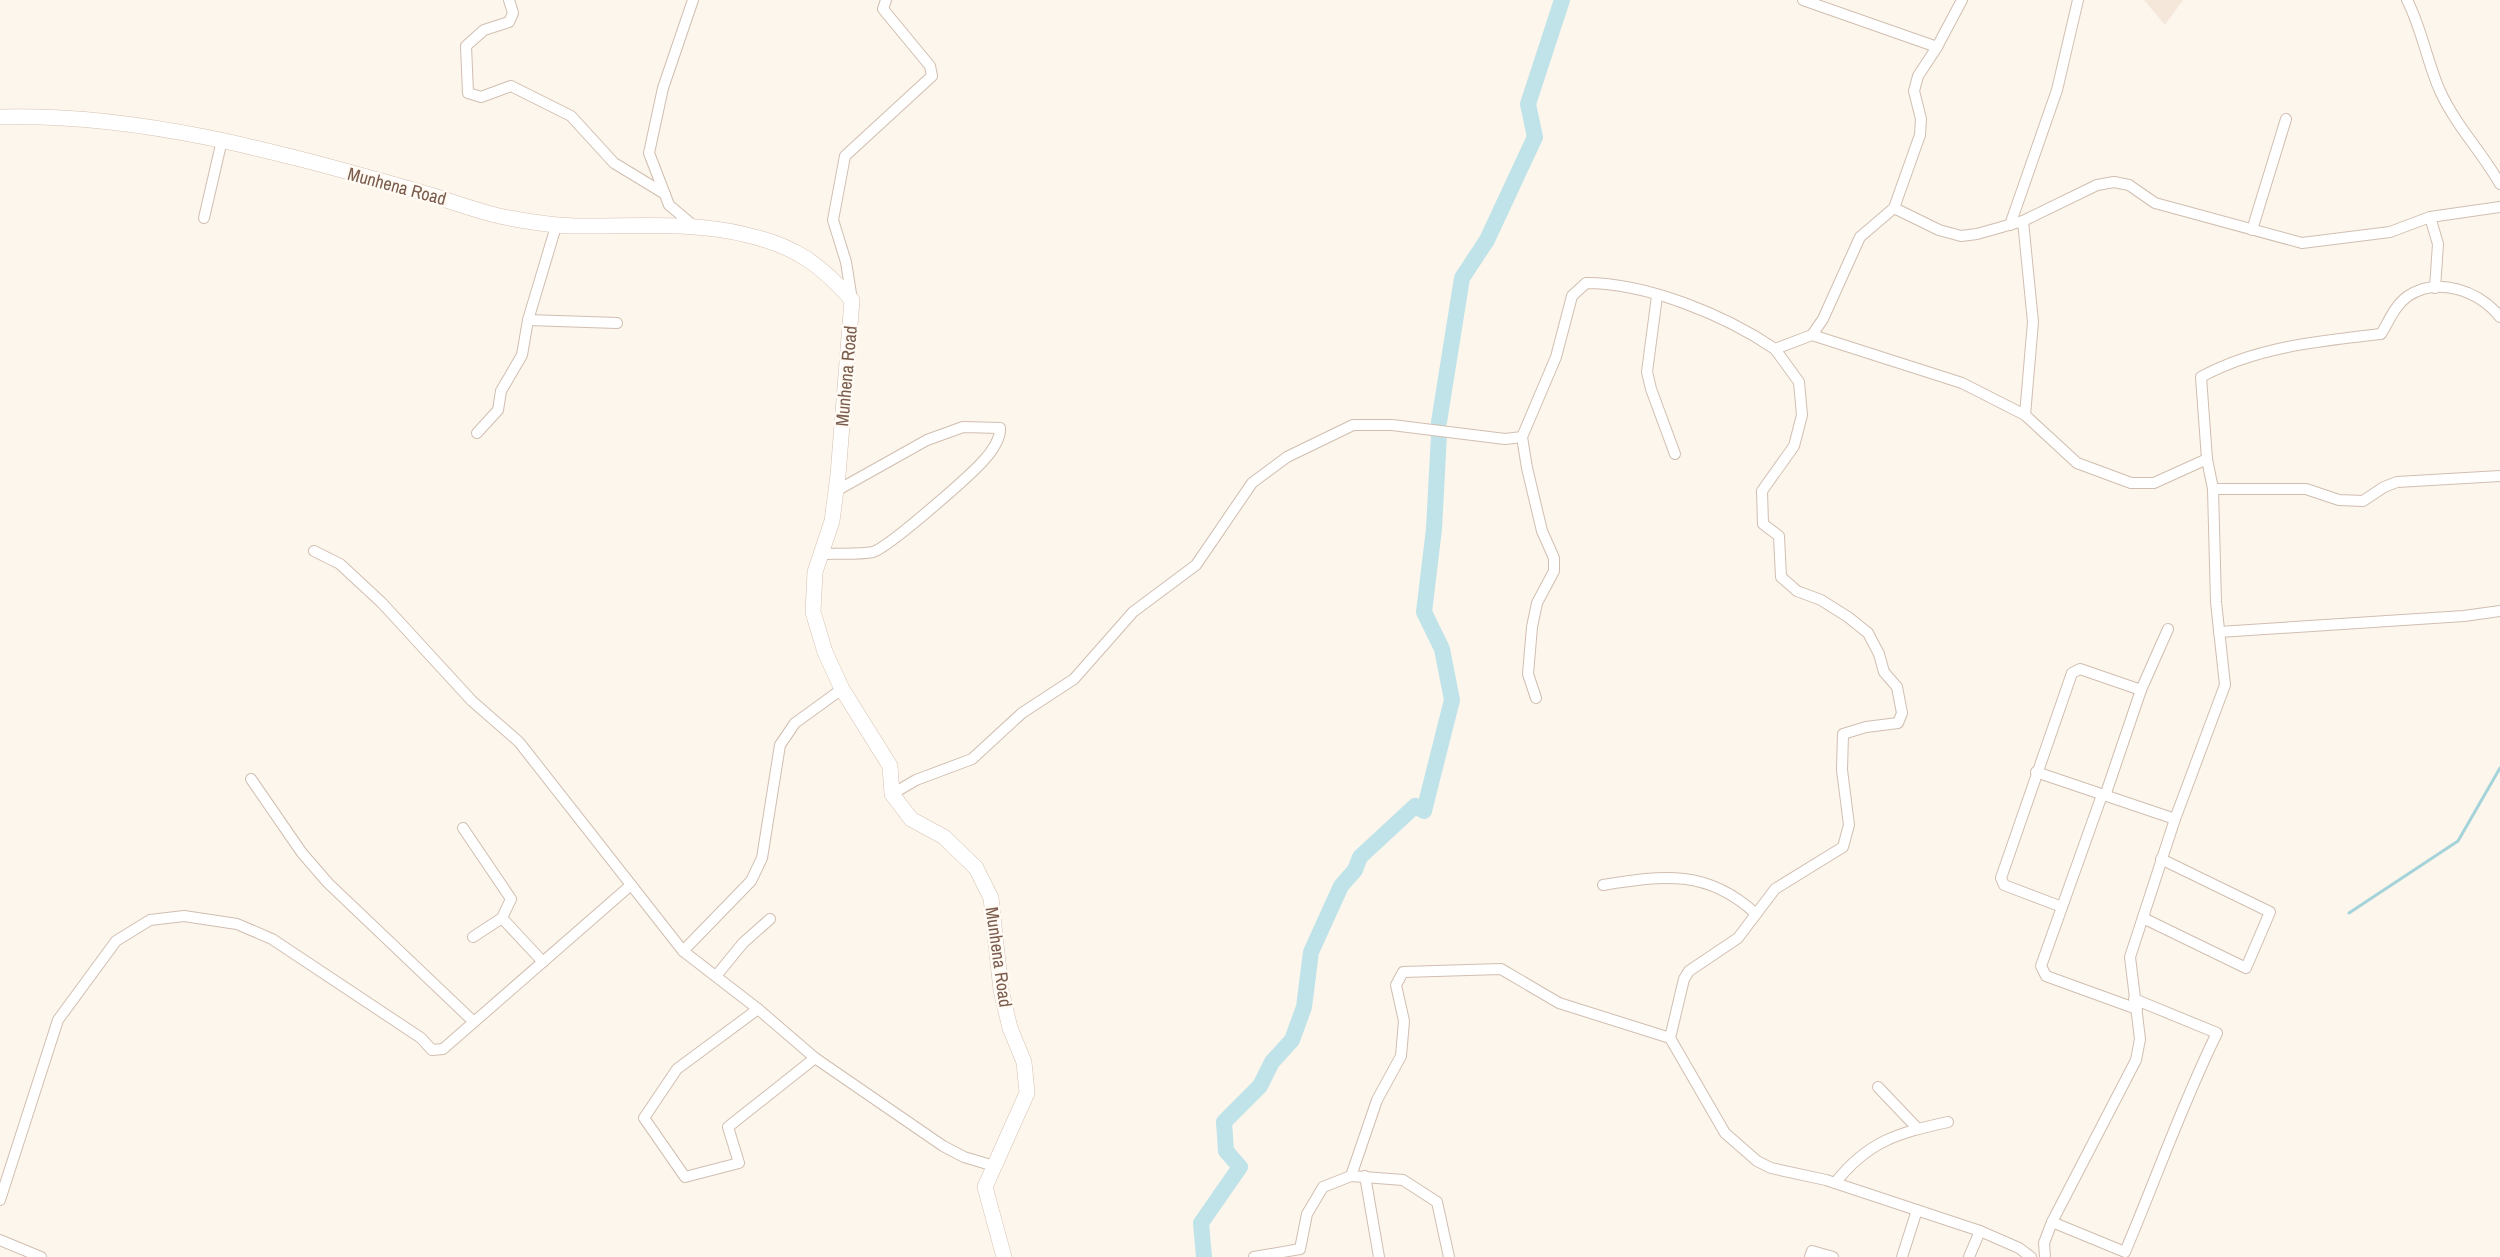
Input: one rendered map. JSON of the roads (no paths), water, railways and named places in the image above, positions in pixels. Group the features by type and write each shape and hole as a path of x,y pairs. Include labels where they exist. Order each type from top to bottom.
{"street":[{"path":"509,0 513,13 509,22 484,30 466,46 468,93 481,97 511,86 571,116 614,163 665,194"},
{"path":"693,0 663,88 649,153 669,205 698,229"},
{"path":"852,300 846,262 833,220 845,156 932,76 930,66 883,9 886,0"},
{"path":"1803,0 1937,47"},
{"path":"1775,349 1812,335 1823,319 1860,237 1894,208 1920,135 1921,119 1914,91 1918,76 1937,47 1962,0"},
{"path":"2010,225 2057,90 2078,0"},
{"path":"2407,0 2416,18 2439,90 2462,133 2500,184"},
{"name":"Munhena Road","path":"0,117 100,119 178,130 417,191 503,217 572,226 667,226 746,234 795,250 827,272 852,300 836,491 832,521 815,572 813,612 825,652 842,688 890,766 892,794 911,819 944,837 976,868 991,898 1001,990 1010,1028 1023,1062 1027,1093 985,1187 1004,1257"},
{"path":"2252,230 2286,118"},
{"path":"204,218 222,140"},
{"path":"1894,208 1940,230 1961,236 1977,234 2023,221 2097,185 2114,182 2129,185 2155,203 2302,243 2390,232 2430,217 2500,207"},
{"path":"2430,217 2438,244 2435,288"},
{"path":"2023,221 2033,322 2025,415"},
{"path":"477,433 498,410 501,391 522,355 528,320 557,223"},
{"path":"1536,698 1528,674 1533,627 1537,603 1554,572 1554,558 1542,531 1522,437 1556,357 1572,296 1586,283 1610,283 1657,296 1742,327 1775,349 1799,382 1803,415 1794,446 1762,491 1763,524 1779,536 1781,577 1797,591 1821,600 1868,633 1879,654 1884,672 1897,687 1902,713 1898,723 1866,727 1843,734 1842,770 1849,825 1843,847 1775,889 1738,938 1689,971 1684,979 1670,1038"},
{"path":"2045,1257 2044,1243 2052,1222 2136,1060 2140,1039 2130,957 2175,819 2225,685 2219,632 2213,489 2207,459 2201,377 2225,364 2289,345 2381,334 2395,309 2407,296 2422,289 2456,287 2475,296 2500,317"},
{"path":"1657,296 1647,372 1675,454"},
{"path":"528,320 617,322"},
{"path":"1812,335 1962,383 2025,415 2077,464 2130,483 2154,483 2207,459"},
{"path":"892,794 916,780 972,759 1022,713 1074,679 1133,612 1196,565 1252,483 1287,457 1353,425 1402,426 1505,439 1522,437"},
{"path":"821,554 874,552 943,500 985,459 1000,434 1000,428 963,427 927,440 836,491"},
{"path":"2213,489 2306,489 2339,500 2363,501 2384,487 2397,482 2500,476"},
{"path":"314,551 340,564 382,603 472,701 519,742 683,951 758,1009 815,1058 943,1146 964,1157 994,1166"},
{"path":"2219,632 2464,616 2500,611"},
{"path":"2052,1222 2125,1252 2192,1084 2217,1033 2046,976 2041,966 2141,690 2168,629"},
{"path":"2062,907 2004,885 2001,878 2072,673 2080,669 2141,690"},
{"path":"683,951 751,881 762,858 780,745 795,723 842,688"},
{"path":"2036,772 2175,819"},
{"path":"251,779 302,853 328,883 474,1022"},
{"path":"463,828 511,899 502,918 473,937"},
{"path":"2143,918 2246,968 2270,912 2161,860"},
{"path":"1603,885 1653,876 1684,877 1721,888 1738,897 1756,914"},
{"path":"0,1200 58,1020 116,941 150,920 184,916 237,924 272,939 421,1038 432,1050 443,1049 632,885"},
{"path":"502,918 543,962"},
{"path":"716,976 743,943 770,918"},
{"path":"1351,1176 1377,1100 1401,1056 1404,1021 1396,985 1403,972 1501,969 1559,1004 1670,1038 1725,1132 1757,1161 1771,1168 1835,1183 1980,1231 2019,1248 2031,1257"},
{"path":"758,1009 676,1069 644,1118 685,1177 739,1163 728,1127 815,1058"},
{"path":"1878,1087 1918,1129"},
{"path":"1835,1183 1848,1166 1875,1144 1899,1133 1948,1122"},
{"path":"1254,1257 1300,1253 1307,1214 1323,1187 1351,1176 1365,1176 1403,1180 1437,1202 1449,1257"},
{"path":"1365,1176 1379,1257"},
{"path":"1902,1257 1917,1210"},
{"path":"1969,1257 1980,1231"},
{"path":"0,1240 41,1257"},
{"path":"1810,1257 1812,1251 1833,1257"}],"waterway":[{"path":"1439,422 1462,278 1487,240 1535,137 1528,104 1562,0"},
{"path":"1204,1257 1201,1223 1240,1167 1226,1151 1224,1122 1260,1086 1272,1062 1292,1040 1304,1007 1311,952 1341,886 1355,870 1360,857 1415,806 1424,811 1452,700 1442,649 1424,612 1434,529 1439,435"},
{"path":"2349,913 2458,841 2500,768"}]}
